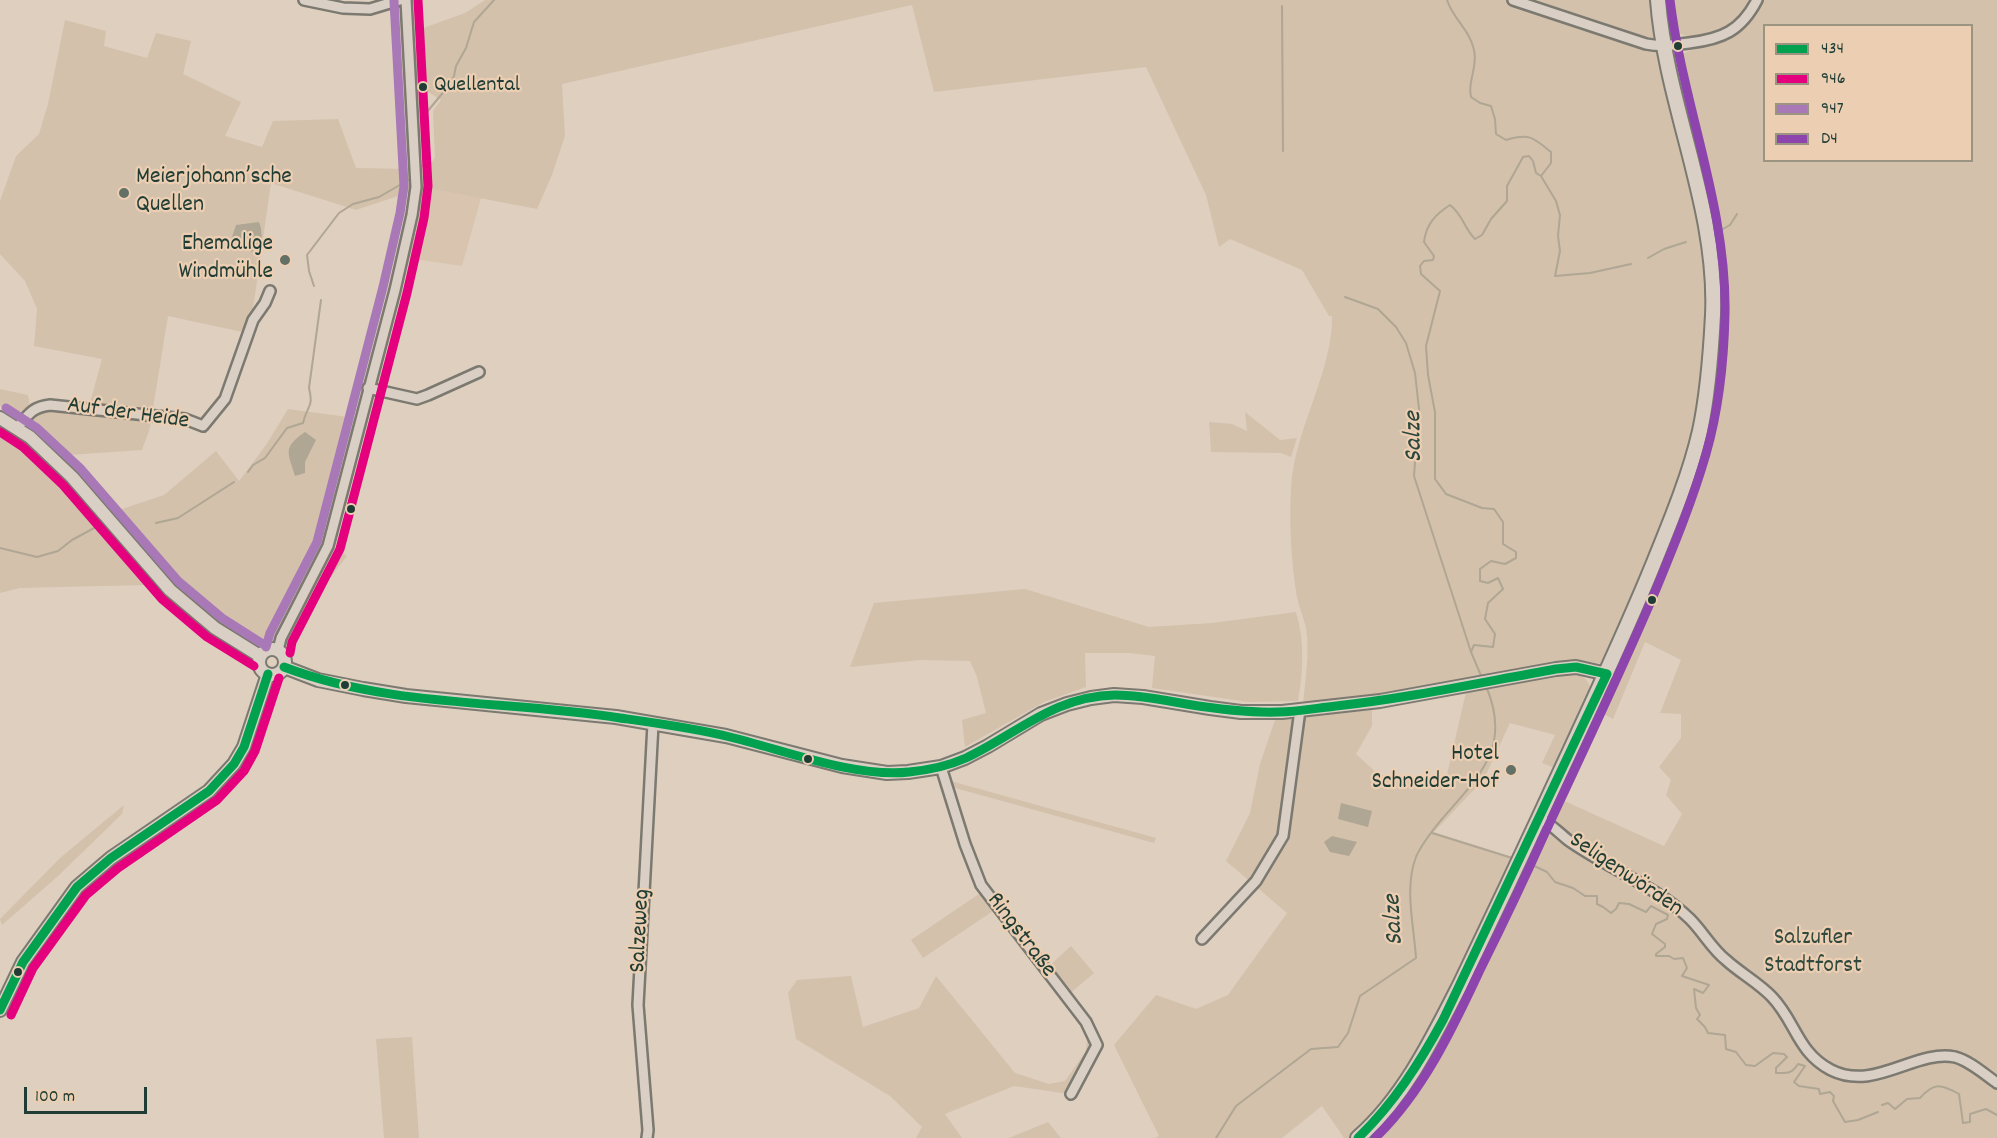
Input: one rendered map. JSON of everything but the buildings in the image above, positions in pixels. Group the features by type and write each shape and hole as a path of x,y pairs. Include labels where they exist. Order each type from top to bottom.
{"main road":[{"path":"1359,1138 1395,1098 1420,1059 1520,861 1607,674 1674,513 1700,432 1708,377 1713,314 1709,252 1696,181 1669,77 1658,0"}],"street":[{"path":"304,0 343,8 370,9 400,0"},
{"path":"278,650 281,638 328,546 395,290 412,215 416,187 406,0"},
{"path":"1513,0 1655,46 1710,40 1723,36 1743,22 1757,0"},
{"name":"Auf der Heide","path":"17,428 29,413 39,406 50,405 166,416 185,419 203,426 225,399 253,320 270,291"},
{"path":"368,388 417,399 479,372"},
{"name":"Auf der Heide","path":"0,418 30,438 72,477 170,590 215,628 260,656"},
{"path":"268,649 278,650 285,657 284,667 278,674 268,674 260,667 260,656 268,649"},
{"path":"284,667 318,680 406,696 616,717 726,736 866,771 908,772 941,767 965,758 1041,714 1091,698 1114,695 1143,697 1241,712 1300,710 1380,701 1576,667 1607,674"},
{"path":"0,1010 23,962 77,887 111,858 209,791 234,764 244,747 268,674"},
{"path":"1202,939 1256,881 1283,836 1300,710"},
{"name":"Salzeweg","path":"647,1138 638,1005 653,724"},
{"name":"Ringstraße","path":"941,767 965,844 981,885 1086,1022 1097,1045 1071,1094"},
{"name":"Seligenwörden","path":"1539,818 1568,839 1663,898 1689,918 1724,959 1772,996 1813,1058 1829,1069 1844,1076 1865,1076 1940,1056 1966,1061 1997,1083"}],"shaded area":[{"path":"422,187 481,198 462,266 407,258"},
{"path":"259,222 262,241 252,252 231,240 236,225"},
{"path":"305,432 316,440 305,462 305,473 295,476 289,451 293,442"},
{"path":"1341,803 1372,811 1368,827 1338,819"},
{"path":"1332,836 1357,842 1349,856 1330,852 1324,842"}],"green space":[{"path":"485,0 1650,0 1658,59 1687,165 1697,218 1705,270 1708,315 1697,427 1673,512 1609,665 1584,661 1421,690 1303,705 1308,647 1293,571 1290,529 1291,488 1299,445 1326,358 1331,337 1332,316 1329,316 1302,270 1230,239 1219,247 1206,195 1146,67 934,92 912,5 562,84 565,136 552,175 537,209 422,187 423,173 435,158 433,111 441,100 417,85 415,51 418,30 465,13"},
{"name":"Salzufler Stadtforst","path":"1666,0 1997,0 1997,1138 1363,1138 1478,958 1560,799 1664,846 1682,814 1666,795 1671,780 1659,767 1681,738 1681,714 1660,713 1681,660 1645,642 1613,719 1598,711 1614,674 1613,670 1704,426 1720,308 1717,249 1685,114 1678,68 1680,56 1688,51 1715,43 1712,35 1699,37 1679,33 1668,27"},
{"path":"65,20 106,31 104,46 147,58 156,33 191,41 183,74 241,102 225,136 262,147 273,121 338,119 356,168 409,169 410,192 356,210 271,183 254,302 247,333 168,316 153,408 90,403 102,359 34,346 37,309 25,281 0,254 0,201 16,156 39,134 48,104"},
{"path":"0,389 28,395 30,407 20,418 0,406"},
{"path":"52,409 151,417 150,428 142,450 69,455 28,423 38,413"},
{"path":"288,409 355,418 329,524 318,553 277,633 262,641 228,621 179,577 119,510 164,495 216,451 239,481 266,445"},
{"path":"1245,412 1280,440 1297,438 1291,457 1281,453 1211,452 1209,422 1232,424 1247,431"},
{"path":"0,428 22,442 66,479 163,594 148,585 20,588 0,593"},
{"path":"336,548 347,556 306,609"},
{"path":"1025,589 1149,627 1212,623 1296,612 1301,634 1302,656 1298,701 1248,702 1152,688 1155,656 1129,653 1085,653 1086,687 1044,702 965,747 962,720 986,713 977,677 970,661 921,660 850,667 874,603"},
{"path":"1569,672 1584,678 1592,692 1557,769 1542,763 1555,735 1510,723 1484,779 1434,832 1516,858 1410,1067 1350,1138 1344,1138 1322,1106 1282,1138 1155,1138 1159,1136 1114,1045 1156,995 1196,1009 1228,995 1287,913 1226,861 1250,813 1260,764 1276,717 1372,707 1372,726 1356,754 1379,775 1446,779 1466,692"},
{"path":"947,780 1156,838 1154,843 948,786"},
{"path":"124,805 122,814 57,877 2,925 0,919 60,858"},
{"path":"979,894 993,911 923,958 911,940"},
{"path":"1071,946 1094,973 1067,996 1046,969"},
{"path":"851,976 863,1027 919,1008 936,976 1015,1073 1049,1084 1065,1081 1086,1051 1088,1030 1093,1045 1069,1094 1014,1086 945,1114 962,1138 916,1138 922,1127 890,1096 796,1039 788,993 797,980"},
{"path":"412,1037 419,1138 384,1138 376,1039"},
{"path":"1048,1122 1061,1138 1009,1138"}],"waterway":[{"path":"423,166 428,157 427,112 450,84 456,66 466,48 474,22 494,0"},
{"name":"Salze","path":"1447,0 1469,36 1474,50 1475,63 1470,86 1471,97 1491,106 1496,134 1506,140 1520,137 1530,138 1551,152 1551,163 1541,176 1536,173 1529,156 1523,157 1507,186 1507,201 1491,219 1482,235 1475,239 1450,205 1440,212 1429,225 1424,242 1434,256 1433,260 1424,261 1420,266 1421,274 1440,291 1426,346 1428,375 1435,412 1435,479 1446,494 1482,508 1494,509 1503,522 1503,544 1516,552 1516,558 1505,564 1491,561 1480,569 1480,581 1488,583 1498,578 1503,589 1488,603 1485,619 1495,634 1493,647 1474,645 1471,652 1482,678"},
{"path":"1282,6 1283,151"},
{"path":"1541,176 1556,201 1560,215 1558,236 1560,251 1555,276 1590,273 1631,264"},
{"path":"314,286 307,255 339,213 353,204 379,197 412,178"},
{"path":"1723,229 1730,225 1737,214"},
{"path":"1648,258 1664,249 1686,242"},
{"path":"1345,297 1378,309 1396,327 1406,343 1415,373 1419,409 1414,476 1471,652"},
{"path":"248,472 253,465 265,458 287,428 303,423 310,403 309,388 321,300"},
{"path":"156,523 178,518 234,482"},
{"path":"0,548 37,557 58,551 72,540 96,527"},
{"name":"Salze","path":"1216,1138 1236,1106 1311,1049 1338,1047 1348,1033 1360,996 1416,958 1410,894 1412,869 1424,842 1469,788 1488,759 1494,743 1495,726 1493,707 1486,686"},
{"path":"1432,833 1512,858"},
{"path":"1530,864 1547,872 1555,882 1573,888 1585,896 1597,896 1597,904 1611,913 1619,903 1629,904 1646,912 1651,906 1668,915 1667,919 1656,924 1652,934 1665,944 1656,956 1683,958 1687,968 1682,976 1709,985 1703,993 1694,989 1696,1008 1700,1015 1697,1019 1708,1033 1725,1035 1726,1049 1736,1052 1746,1065 1755,1066 1773,1053 1784,1054 1787,1057 1776,1068 1776,1073 1794,1070 1798,1064 1805,1066 1794,1082 1799,1086 1819,1089 1820,1094 1830,1092 1845,1122 1858,1120 1878,1112"},
{"path":"1882,1105 1888,1103 1895,1109 1907,1099 1920,1098 1929,1089 1938,1086 1959,1094 1963,1123 1970,1122 1970,1114 1986,1109 1997,1115"}],"transit line":[{"name":"946","path":"290,653 292,642 340,549 407,293 424,218 428,186 418,0"},
{"name":"D4","path":"1375,1138 1407,1101 1434,1060 1513,903 1657,587 1690,504 1711,437 1720,385 1723,349 1724,274 1712,196 1684,79 1670,0"},
{"name":"947","path":"266,647 270,633 317,542 400,213 404,186 394,1"},
{"name":"947","path":"6,408 37,428 80,468 178,581 222,618 266,646"},
{"name":"946","path":"0,432 23,447 63,485 162,599 207,637 254,666"},
{"name":"434","path":"284,667 366,690 450,701 578,712 689,728 819,762 888,773 924,770 959,761 1054,709 1093,697 1133,696 1209,708 1285,712 1391,699 1556,669 1576,667 1607,674"},
{"name":"434","path":"0,1010 23,962 77,887 111,858 209,791 234,764 244,747 268,674"},
{"name":"434","path":"1358,1138 1405,1082 1443,1020 1607,674"},
{"name":"946","path":"11,1015 33,968 86,895 118,868 217,800 244,771 255,751 279,678"}],"place":[{"name":"Quellental","path":"423,87"},
{"name":"Meierjohann’sche Quellen","path":"124,193"},
{"name":"Ehemalige Windmühle","path":"285,260"},
{"name":"Hotel Schneider-Hof","path":"1511,770"}]}
